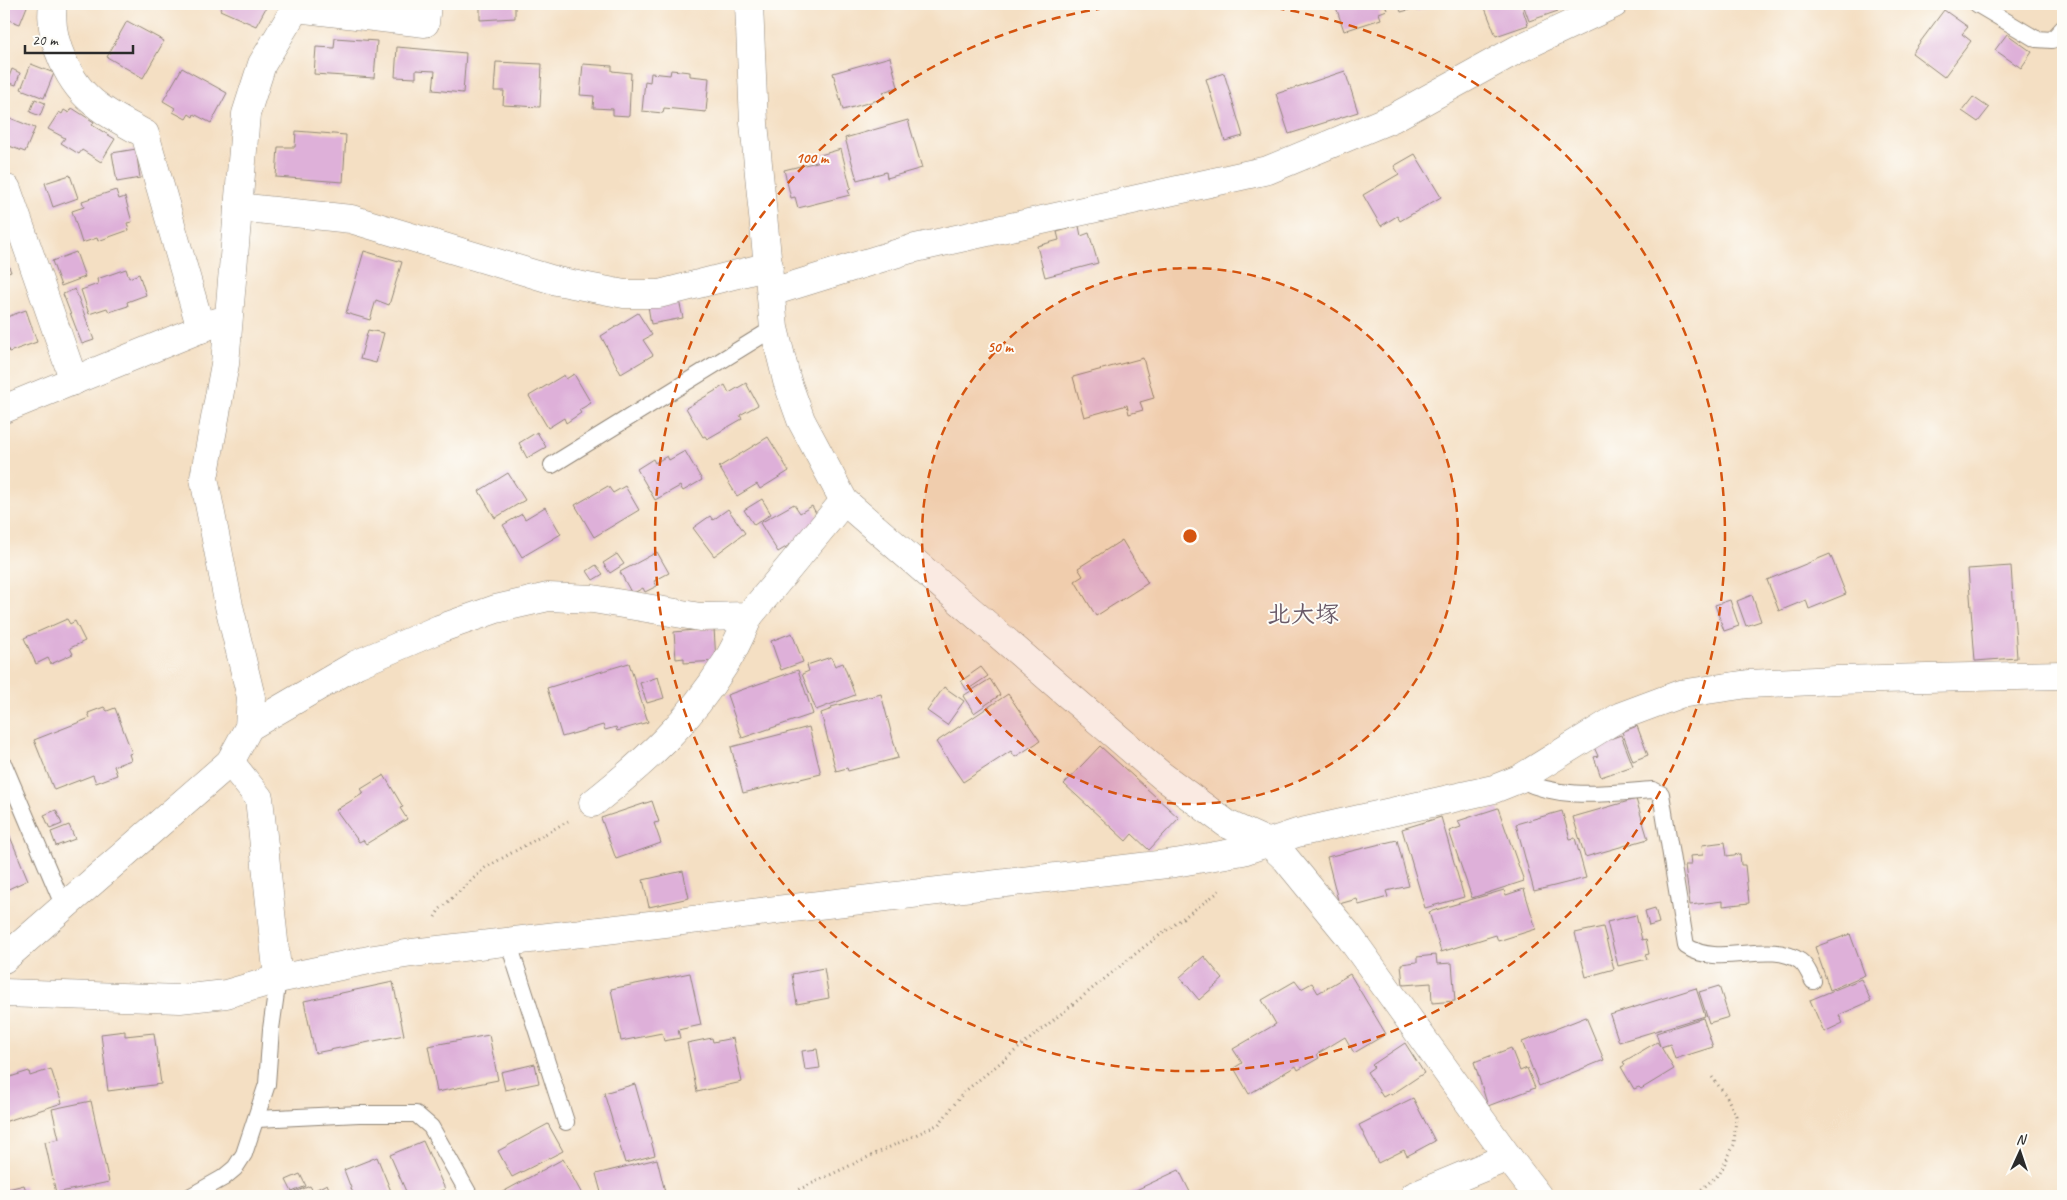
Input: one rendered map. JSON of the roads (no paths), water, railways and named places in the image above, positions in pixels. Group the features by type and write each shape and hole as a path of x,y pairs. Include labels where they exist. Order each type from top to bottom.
{"street":[{"path":"53,4 54,32 68,71 97,106 145,134 201,329"},
{"path":"4,959 230,762 249,727 251,697 229,606 204,478 225,364 246,114 262,64 297,6 424,23 427,4"},
{"path":"749,4 754,123 771,279 774,328 787,381 801,420 844,501 1161,775 1227,824 1269,843 1286,859 1350,936 1538,1196"},
{"path":"238,207 351,219 557,281 624,294 659,294 771,279 1268,170 1393,118 1518,49 1614,4"},
{"path":"4,188 7,189 74,381"},
{"path":"4,409 228,318"},
{"path":"594,803 643,763 687,718 726,664 749,616 844,501"},
{"path":"249,727 357,664 439,629 496,609 548,597 592,600 700,617 749,616"},
{"path":"4,994 180,1000 226,994 278,979 374,958 1175,863 1243,851 1297,833 1494,790 1519,780 1621,716 1680,694 1748,684 2063,675"},
{"path":"230,762 259,798 278,979"},
{"path":"1414,1196 1508,1157"}],"lane":[{"path":"1978,4 2036,39 2052,40 2063,28"},
{"path":"552,465 774,328"},
{"path":"4,766 64,907"},
{"path":"1519,780 1538,789 1588,795 1653,790 1660,794 1686,946 1697,954 1788,956 1802,962 1813,981"},
{"path":"508,941 566,1122"},
{"path":"191,1196 223,1178 235,1168 244,1154 257,1120 267,1084 271,1029 278,979"},
{"path":"257,1120 359,1114 416,1114 432,1127 470,1196"}],"district":[{"name":"北大塚","path":"1303,614"}]}
